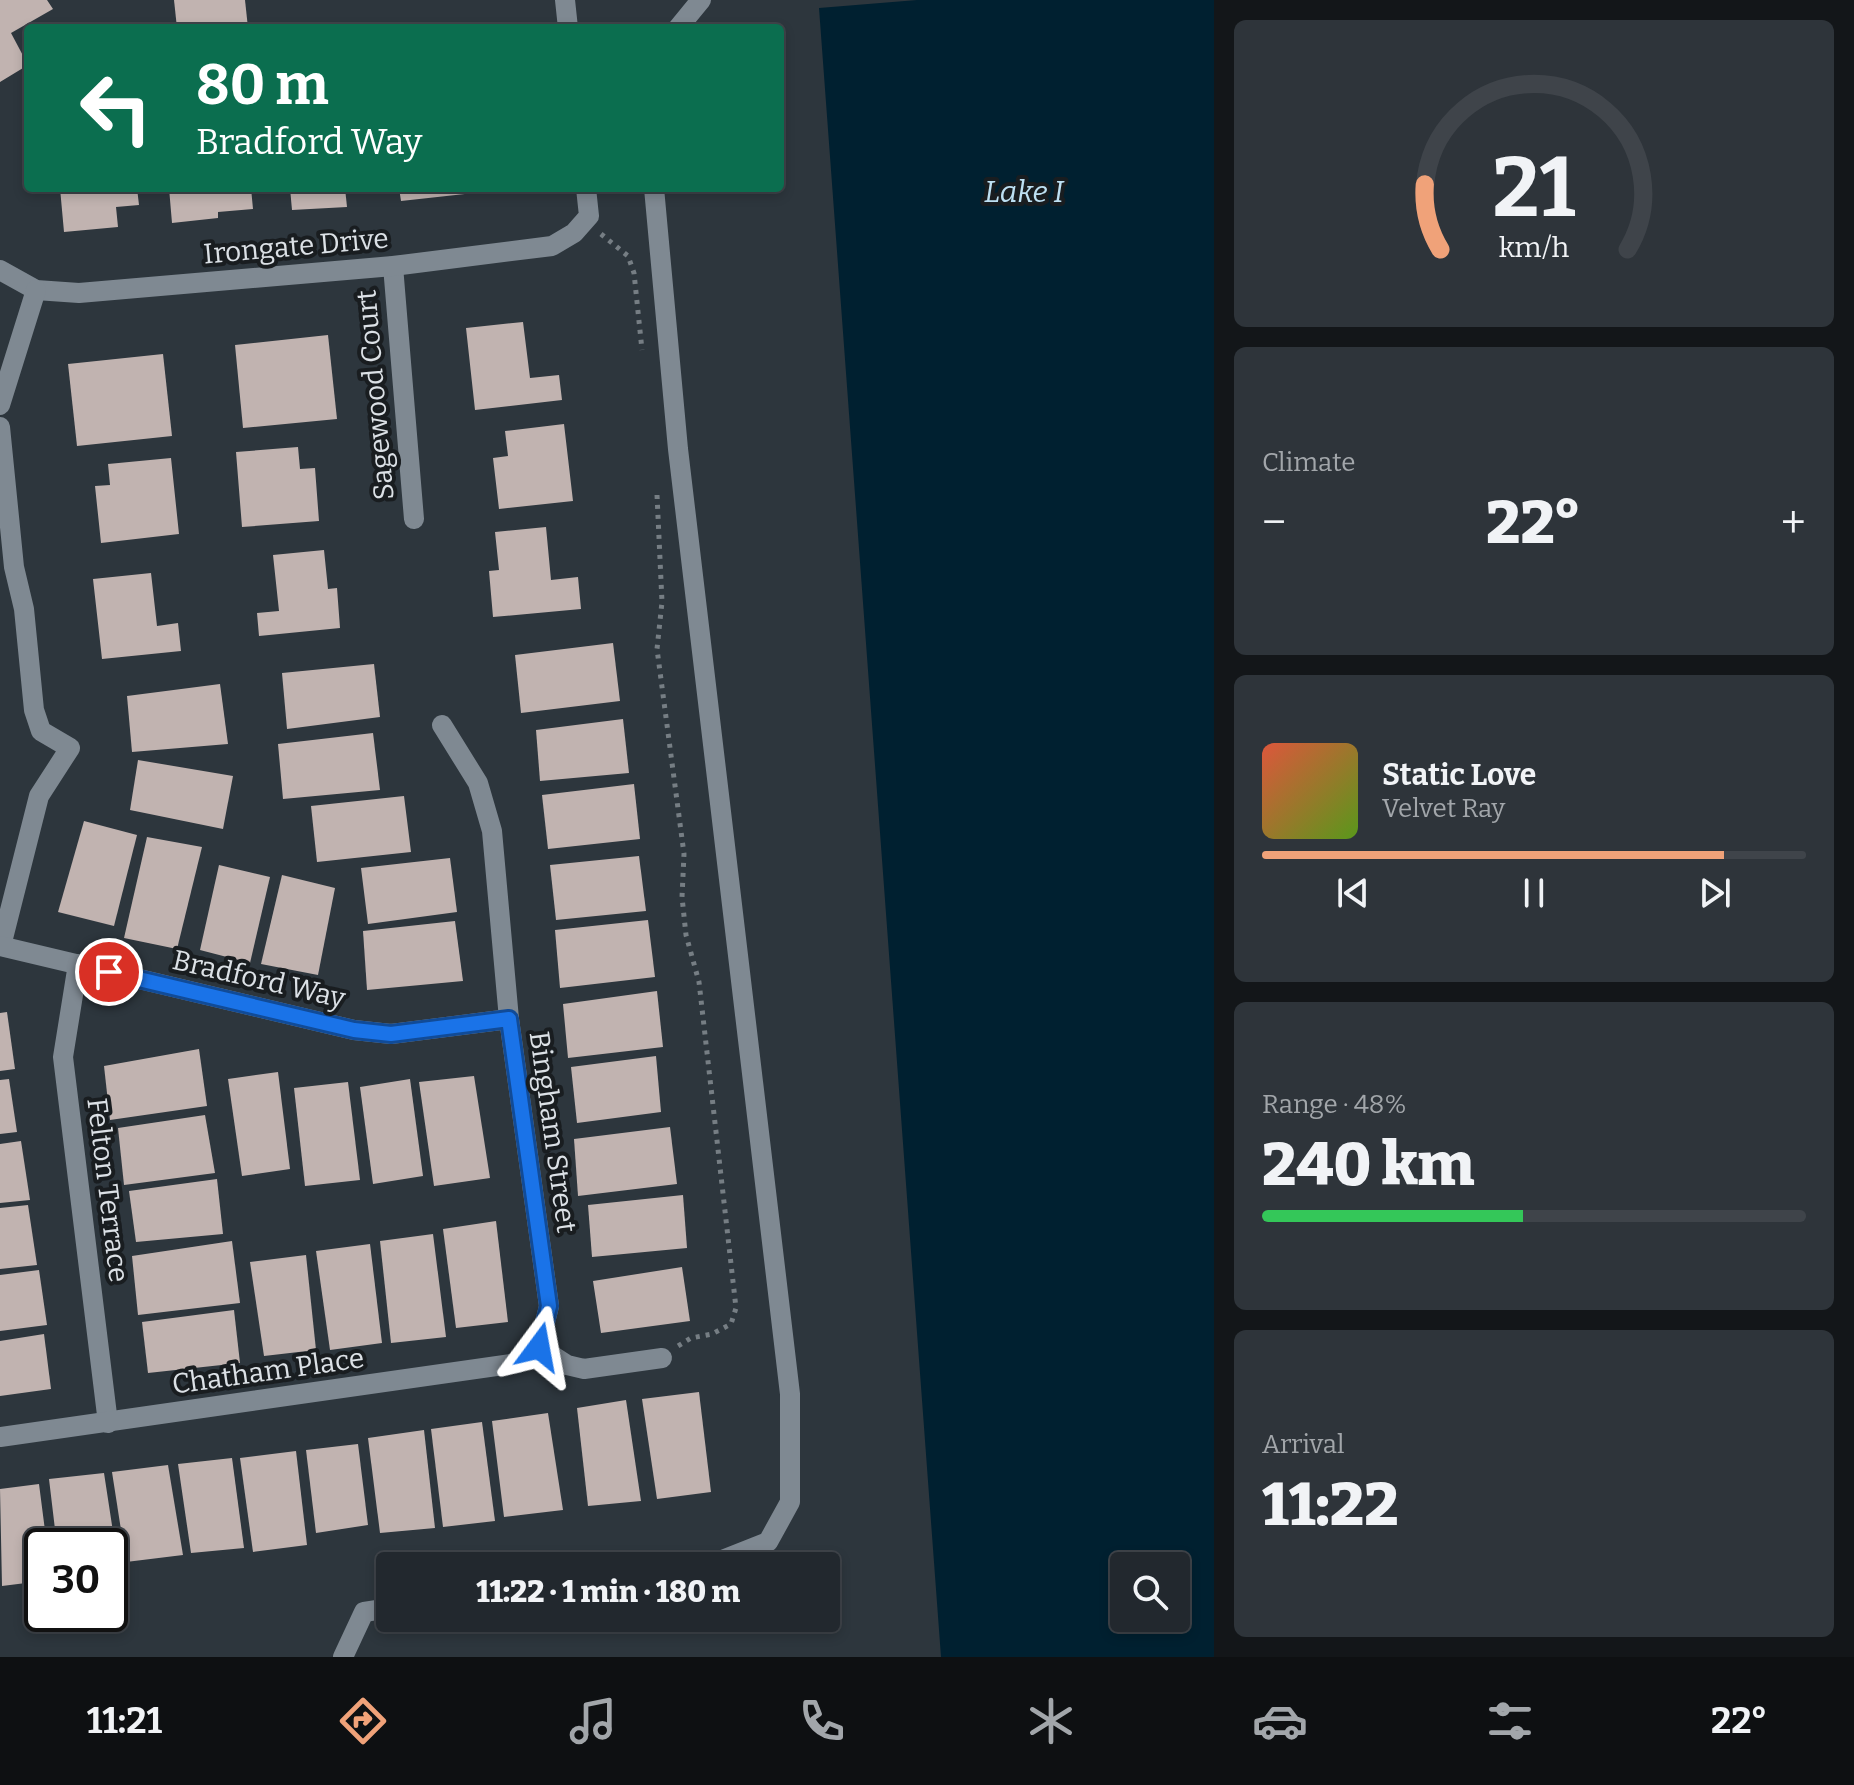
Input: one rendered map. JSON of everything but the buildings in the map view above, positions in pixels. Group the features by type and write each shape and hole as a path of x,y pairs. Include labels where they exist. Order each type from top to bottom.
{"street":[{"path":"565,0 568,24"},
{"path":"681,24 701,0"},
{"path":"586,192 587,218"},
{"path":"654,192 678,449 790,1394 790,1502 768,1542 743,1552"},
{"name":"Irongate Drive","path":"0,270 36,290 79,293 393,266 552,246 574,233 587,218"},
{"name":"Sagewood Court","path":"393,266 414,519"},
{"path":"0,405 36,290"},
{"path":"0,427 14,567 24,609 34,710 41,731 70,748 39,796 0,946"},
{"name":"Bingham Street","path":"442,725 478,783 492,831 509,1019 549,1306 539,1347"},
{"name":"Bradford Way","path":"0,946 354,1030 391,1034 509,1019"},
{"name":"Felton Terrace","path":"78,964 63,1057 108,1423"},
{"path":"539,1347 567,1365 584,1369 662,1358"},
{"name":"Chatham Place","path":"0,1437 518,1363 539,1347"},
{"path":"343,1657 364,1612 376,1610"}],"path":[{"path":"587,218 628,256 634,273 643,357"},
{"path":"656,489 662,602 657,649 684,854 682,897 686,935 699,982 736,1308 731,1324 712,1334 691,1338 662,1358"}],"water":[{"name":"Lake I","path":"917,0 1214,0 1214,1657 941,1657 819,8"}],"route":[{"path":"109,972 354,1030 391,1034 509,1019 549,1306 539,1347"}]}
